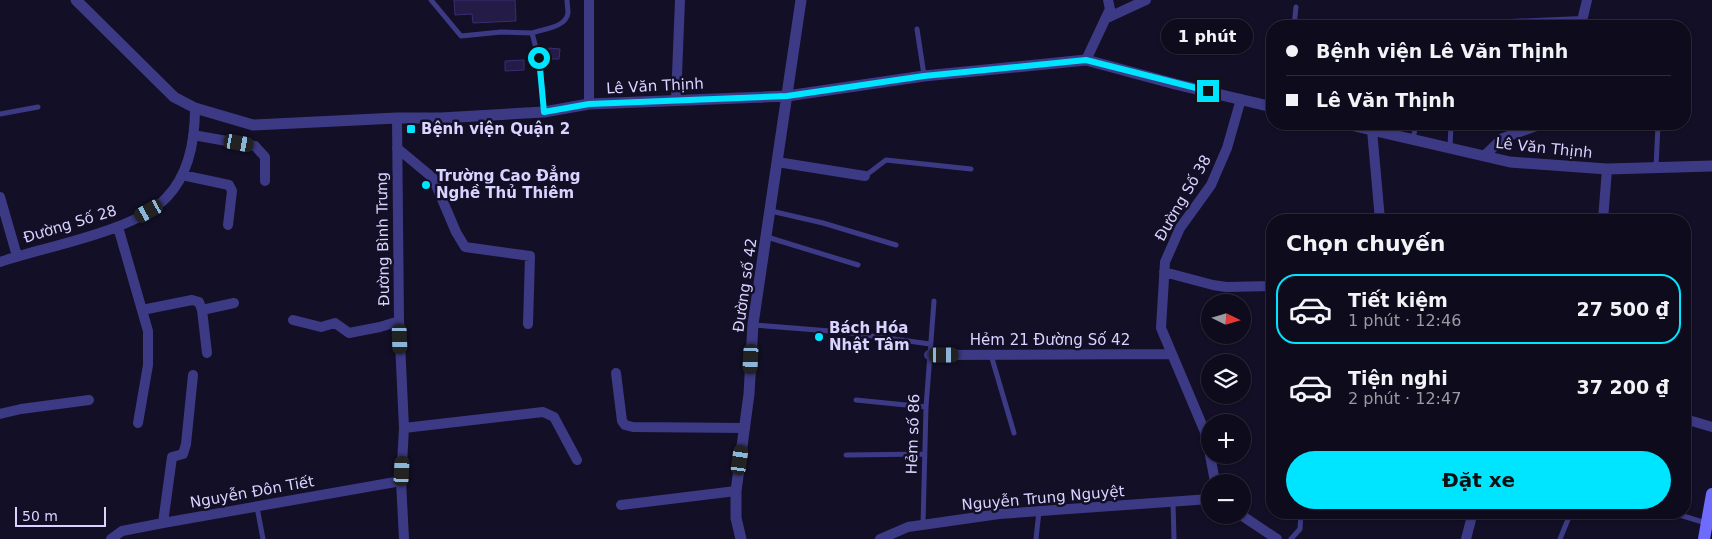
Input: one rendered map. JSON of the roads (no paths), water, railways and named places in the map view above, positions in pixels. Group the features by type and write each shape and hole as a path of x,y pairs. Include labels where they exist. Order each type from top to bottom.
{"main road":[{"path":"1704,539 1709,524 1712,494"}],"street":[{"name":"Lê Văn Thịnh","path":"76,0 174,97 195,108 253,125 397,118 441,118 544,112 589,104 787,96 924,76 1086,60 1266,105"},
{"path":"589,0 589,104"},
{"path":"676,100 680,0"},
{"name":"Đường số 42","path":"741,539 736,518 736,491 749,394 753,324 771,211 800,0"},
{"path":"1086,60 1110,9 1108,0"},
{"path":"1105,19 1146,0"},
{"path":"1582,20 1587,0"},
{"name":"Đường Số 38","path":"1201,423 1161,328 1165,262 1180,228 1211,184 1227,148 1241,99"},
{"name":"Đường Số 28","path":"0,262 118,228 149,211 166,198 182,175 187,164 193,135 195,108"},
{"name":"Đường Bình Trưng","path":"397,118 399,321 404,428 401,481 404,539"},
{"name":"Lê Văn Thịnh","path":"1372,130 1510,162 1606,169 1712,166"},
{"path":"1372,130 1379,214"},
{"path":"1484,156 1503,138 1525,130"},
{"path":"193,135 255,146 265,157 264,181"},
{"path":"397,148 432,178 456,232 465,247 530,256 528,324"},
{"path":"777,162 865,176"},
{"path":"1602,214 1606,169"},
{"path":"182,175 229,185 232,191 228,225"},
{"path":"0,197 17,256"},
{"path":"118,228 148,332 148,365 138,423"},
{"path":"1164,272 1226,287 1266,286"},
{"path":"142,310 192,300 199,302 202,310 207,353"},
{"path":"202,310 234,303"},
{"path":"294,320 321,327 335,323 349,333 399,321"},
{"name":"Hẻm 21 Đường Số 42","path":"929,355 1172,354"},
{"path":"616,373 622,420 625,425 633,427 745,428"},
{"path":"163,523 172,457 183,454 186,444 193,375"},
{"path":"0,414 21,409 89,400"},
{"path":"404,428 543,412 554,417 577,460"},
{"path":"1691,421 1712,427"},
{"name":"Nguyễn Đôn Tiết","path":"111,539 122,531 401,481"},
{"path":"621,504 736,491"},
{"name":"Nguyễn Trung Nguyệt","path":"880,539 897,535 908,527 999,514 1201,500"},
{"path":"1466,539 1471,519"},
{"path":"1251,522 1277,539"}],"lane":[{"path":"431,0 461,36 501,32 532,34 557,25 566,18 568,13 567,0"},
{"path":"1295,20 1296,7"},
{"path":"917,29 924,76"},
{"path":"532,34 540,63 544,112"},
{"path":"0,114 38,107"},
{"path":"1413,139 1415,130"},
{"path":"1450,148 1451,130"},
{"path":"1656,167 1658,130"},
{"path":"865,176 886,160 971,169"},
{"path":"771,211 823,223 896,246"},
{"path":"767,237 858,265"},
{"name":"Hẻm số 86","path":"923,525 926,407 934,301"},
{"path":"753,324 843,332 930,344"},
{"path":"990,355 1014,433"},
{"path":"856,400 926,407"},
{"path":"846,455 924,454"},
{"path":"1173,502 1174,539"},
{"path":"257,507 263,539"},
{"path":"1036,539 1039,511"},
{"path":"1691,518 1709,524"},
{"path":"1291,539 1300,529 1301,519"},
{"path":"1560,539 1568,519"}],"place":[{"name":"Bệnh viện Quận 2","path":"411,129"},
{"name":"Trường Cao Đẳng Nghề Thủ Thiêm","path":"426,185"},
{"name":"Bách Hóa Nhật Tâm","path":"819,337"}]}
